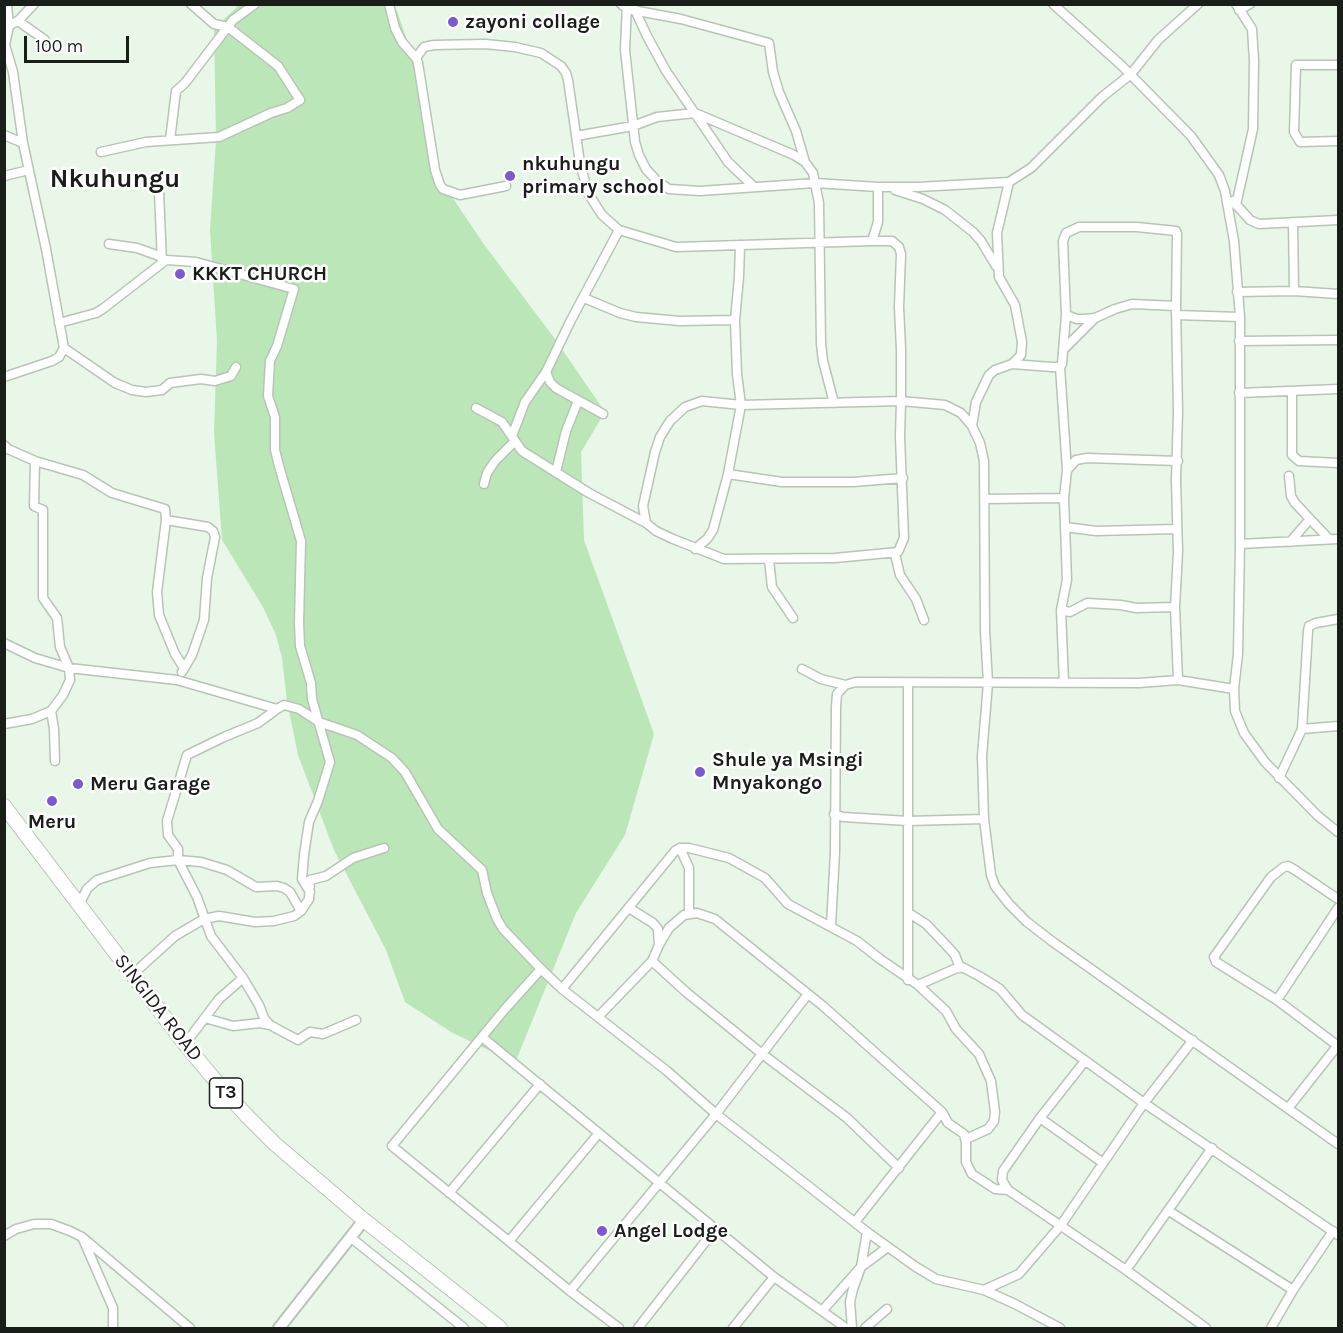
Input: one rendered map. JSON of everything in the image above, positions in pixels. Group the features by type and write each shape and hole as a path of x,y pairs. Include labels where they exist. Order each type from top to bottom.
{"highway":[{"name":"SINGIDA ROAD","path":"4,806 185,1044 219,1085 275,1144 364,1220 500,1329"}],"street":[{"path":"4,377 52,362 59,357 64,348 5,45 6,4"},
{"path":"7,27 18,21 34,4"},
{"path":"101,152 146,142 219,137 287,108 300,100 278,66 228,27 214,24 191,4"},
{"path":"170,140 176,90 233,20 255,4"},
{"path":"388,4 402,42 416,58 436,179 443,189 460,195 506,186"},
{"path":"1053,4 1131,74 1191,136 1219,175 1225,191 1234,242 1240,317 1240,544 1235,711 1244,733 1279,778 1338,832"},
{"path":"627,7 624,50 635,142 646,169 657,182 669,189 700,191 815,183 918,188 1009,182 1031,168 1102,98 1131,74 1158,40 1198,4"},
{"path":"1236,205 1253,129 1253,37 1250,24 1237,7 1250,4"},
{"path":"627,7 647,36 666,71 728,162 754,187"},
{"path":"627,7 769,43 773,72 779,92 796,131 806,162 813,173 819,203 822,352 834,403"},
{"path":"18,21 45,40"},
{"path":"416,58 424,47 485,44 515,47 541,53 552,59 566,73 580,163 588,193 602,214 618,230 676,247 872,241 892,241 899,247 901,254 900,437 903,478 901,549 895,554 769,560 724,559 656,531 646,523 556,472 522,451 498,419 476,408"},
{"path":"1338,65 1296,65 1294,132 1300,142 1338,141"},
{"path":"576,136 633,126 657,117 695,113 806,162"},
{"path":"4,135 23,143"},
{"path":"4,177 29,170"},
{"path":"59,323 96,313 138,283 162,260 160,176"},
{"path":"1009,182 997,233 998,269 1002,283 1016,304 1020,321 1022,350 1021,355 1012,364"},
{"path":"872,241 878,222 882,187"},
{"path":"882,187 923,199 945,210 973,232 998,269"},
{"path":"1225,191 1250,220 1259,224 1338,220"},
{"path":"1293,222 1294,291"},
{"path":"1064,683 1061,610 1067,580 1064,498 1067,470 1060,367 1063,361 1066,315 1063,241 1066,233 1079,228 1137,227 1176,231 1178,552 1175,607 1178,680"},
{"path":"484,484 487,473 514,438 525,402 546,372 618,230"},
{"path":"109,244 137,248 162,260 196,262 294,290 278,346 270,362 268,396 275,417 275,450 301,541 300,646 330,766 309,822 302,879 309,892"},
{"path":"695,549 713,531 728,474 741,405 736,374 735,320 740,277 740,245"},
{"path":"1237,292 1294,291 1338,294"},
{"path":"584,298 636,317 680,321 735,320"},
{"path":"1064,349 1095,318 1132,304 1240,317"},
{"path":"1066,315 1077,319 1095,318"},
{"path":"1239,341 1338,340"},
{"path":"64,348 115,383 132,390 146,392 162,390 170,383 201,379 215,381 231,376 236,368"},
{"path":"972,426 976,402 989,375 995,370 1012,364 1060,367"},
{"path":"546,372 550,382 556,388 603,414"},
{"path":"1239,393 1338,389"},
{"path":"1292,390 1292,455 1299,461 1338,463"},
{"path":"556,472 566,431 579,401"},
{"path":"646,523 643,506 660,437 670,421 685,407 702,402 741,405 901,402 945,405 961,413 972,426 980,443 984,461 988,683 982,756 984,819 991,875 995,886 1027,922 1053,942 1289,1107 1338,1144"},
{"path":"961,413 976,402"},
{"path":"4,445 35,461 82,475 112,494 165,509 166,520 157,592 159,615 175,654 184,668"},
{"path":"1067,470 1076,460 1087,458 1178,460"},
{"path":"4,724 32,719 51,711 68,686 69,669 60,648 57,618 43,598 43,510 34,506 35,461"},
{"path":"728,474 782,482 853,482 903,478"},
{"path":"1289,476 1291,496 1328,538"},
{"path":"986,499 1064,498"},
{"path":"1290,542 1310,519"},
{"path":"166,520 207,527 213,531 215,537 207,578 204,621 198,641 177,680"},
{"path":"1065,527 1096,531 1177,528"},
{"path":"1240,544 1338,539"},
{"path":"895,554 900,575 916,599 924,620"},
{"path":"769,560 772,586 793,618"},
{"path":"1061,610 1070,612 1087,603 1136,608 1175,607"},
{"path":"1279,778 1302,729 1309,626 1338,619"},
{"path":"4,643 35,658 69,669 177,680 277,709"},
{"path":"802,669 821,679 845,685"},
{"path":"831,926 835,852 836,698 839,690 845,685 856,682 1139,683 1178,680 1234,689"},
{"path":"908,683 908,980"},
{"path":"270,1025 243,978 211,936 197,897 178,860 178,849 168,835 167,821 187,755 258,723 284,705 299,709 319,722 357,735 392,758 405,772 438,829 482,870 487,893 503,929 562,989 667,1071 716,1114 867,1232 936,1279 984,1290 1060,1329"},
{"path":"51,711 55,761"},
{"path":"1302,729 1338,726"},
{"path":"834,814 843,817 908,821 984,819"},
{"path":"132,975 175,936 204,919 219,916 255,922 274,921 294,916 301,911 309,899 310,880 327,876 353,858 384,848"},
{"path":"562,989 629,909 659,868 680,848 729,858 765,878 788,904 857,940 908,980 918,985 946,1011 956,1029 979,1054 991,1082 994,1121 988,1129 966,1138"},
{"path":"680,848 689,868 689,914"},
{"path":"79,905 87,889 98,880 150,864 178,860 201,862 227,870 256,887 284,888 293,897 301,911"},
{"path":"1289,1107 1338,1045 1277,1000 1216,962 1214,958 1271,877 1284,867 1288,866 1295,870 1338,899"},
{"path":"1277,1000 1338,908"},
{"path":"629,909 653,923 658,929 659,945"},
{"path":"909,913 926,924 956,955 960,968"},
{"path":"598,1017 652,961 673,922 689,914 707,915 808,994 942,1112 948,1123 966,1138 966,1162 972,1174 995,1189 1008,1190"},
{"path":"652,961 761,1053 848,1118 899,1168"},
{"path":"918,985 960,968 979,976 1000,990 1022,1015 1143,1103 1336,1233 1293,1290 1271,1329"},
{"path":"541,969 392,1146 619,1329"},
{"path":"185,1044 219,999 243,978"},
{"path":"570,1291 716,1114 808,994"},
{"path":"205,1018 233,1026 260,1023 270,1025 298,1040 310,1032 323,1034 356,1020"},
{"path":"482,1037 774,1276 846,1329"},
{"path":"984,1290 1019,1274 1061,1225 1143,1103 1193,1040"},
{"path":"1085,1061 1040,1118 1003,1171 1002,1180 1008,1190 1126,1270 1206,1329"},
{"path":"449,1193 540,1084"},
{"path":"855,1222 942,1112"},
{"path":"1040,1118 1103,1163"},
{"path":"508,1241 599,1133"},
{"path":"1126,1270 1212,1148"},
{"path":"1168,1211 1293,1290"},
{"path":"279,1329 364,1220"},
{"path":"4,1236 16,1229 33,1224 51,1224 82,1237 190,1329"},
{"path":"638,1329 716,1228"},
{"path":"852,1329 850,1302 861,1267 867,1232"},
{"path":"82,1237 113,1308 113,1329"},
{"path":"350,1237 464,1329"},
{"path":"822,1311 861,1267 888,1247"},
{"path":"733,1329 774,1276"},
{"path":"865,1329 887,1309"}],"green space":[{"path":"384,4 397,11 425,93 434,170 483,243 555,339 605,412 581,452 584,540 654,734 625,835 576,913 515,1063 451,1032 405,1002 386,950 334,850 298,755 276,635 263,607 222,540 214,433 217,341 210,230 216,140 214,29 239,5"}],"place":[{"name":"zayoni collage","path":"453,22"},
{"name":"nkuhungu primary school","path":"510,176"},
{"name":"KKKT CHURCH","path":"180,274"},
{"name":"Shule ya Msingi Mnyakongo","path":"700,772"},
{"name":"Meru Garage","path":"78,784"},
{"name":"Meru","path":"52,801"},
{"name":"Angel Lodge","path":"602,1231"}],"district":[{"name":"Nkuhungu","path":"115,180"}]}
